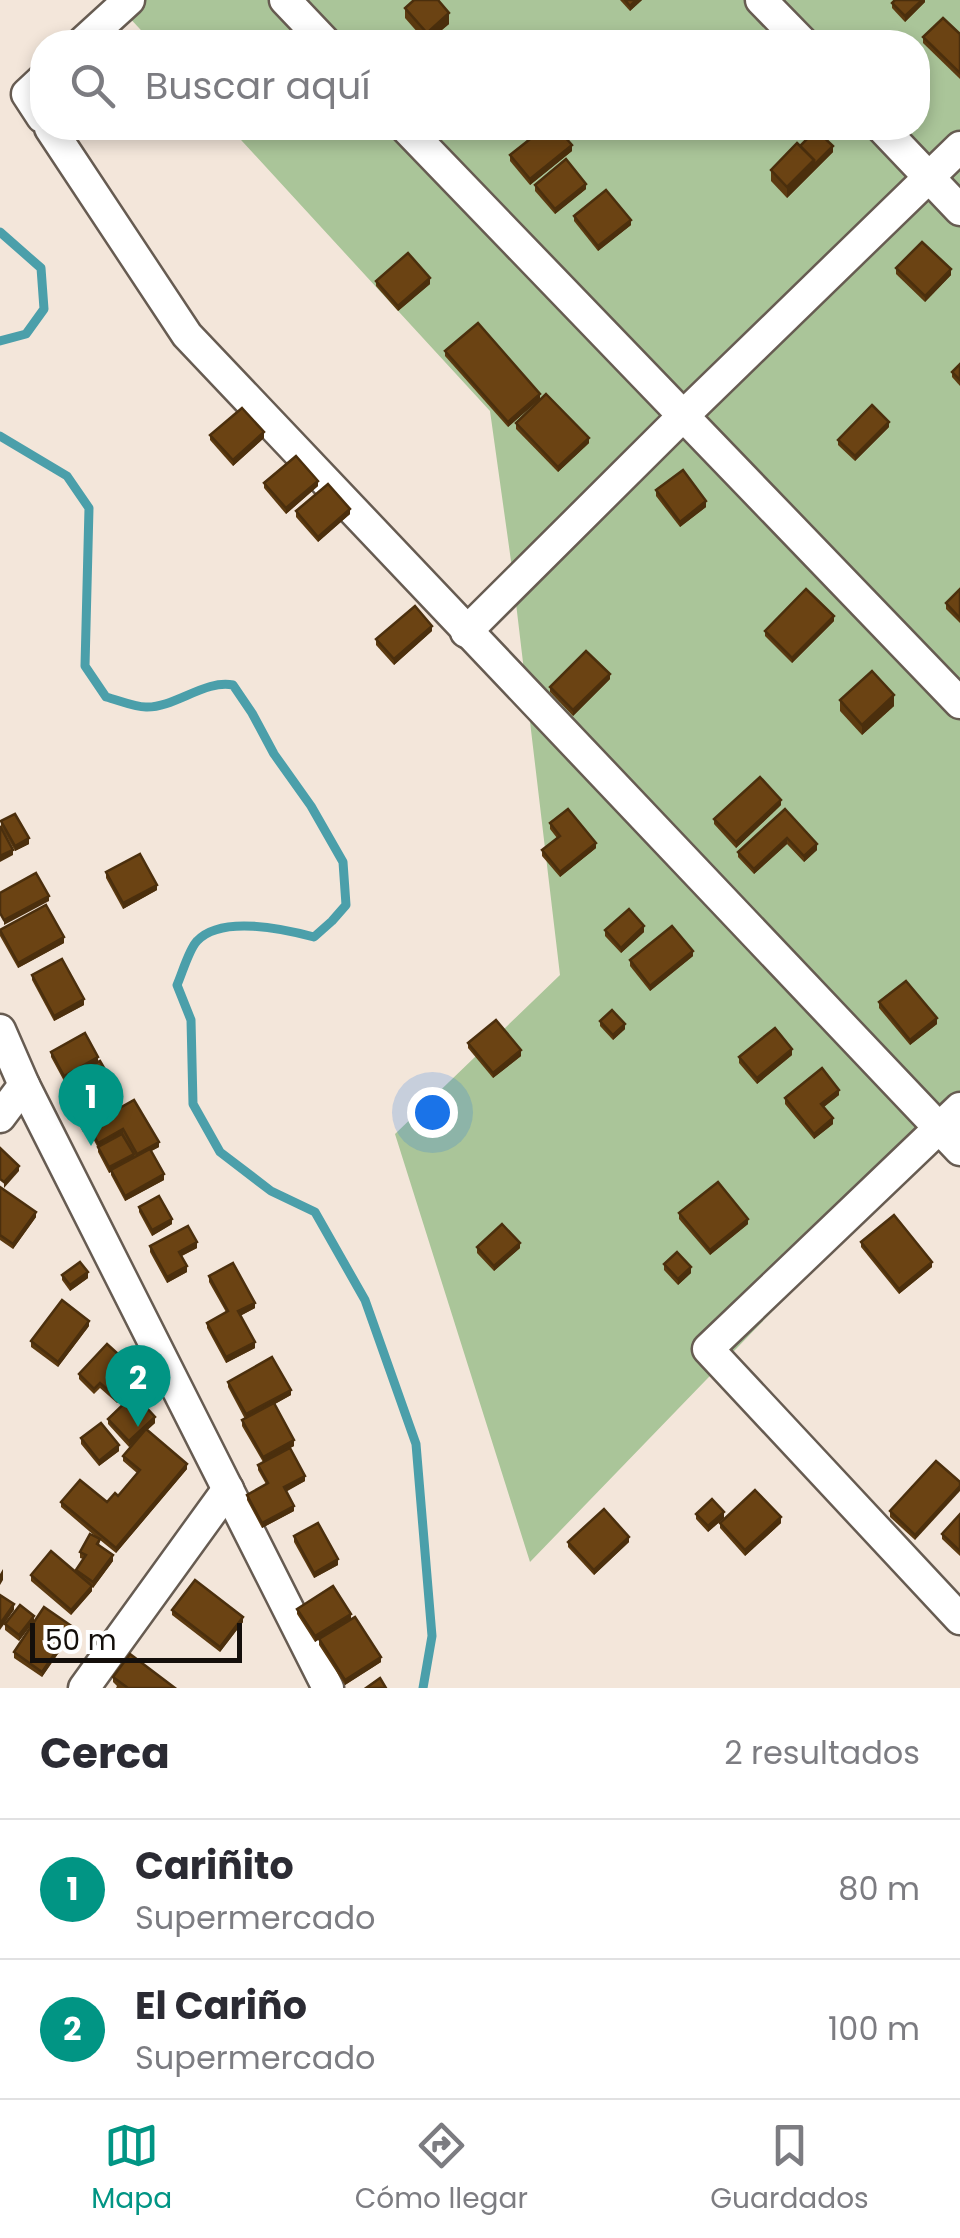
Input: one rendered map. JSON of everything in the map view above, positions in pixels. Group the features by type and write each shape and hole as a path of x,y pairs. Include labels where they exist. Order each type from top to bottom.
{"street":[{"path":"96,30 130,0"},
{"path":"285,0 314,30"},
{"path":"761,0 790,30"},
{"path":"58,140 187,335 466,632 953,1129 708,1349 960,1619"},
{"path":"417,140 960,703"},
{"path":"894,140 960,210"},
{"path":"466,632 960,147"},
{"path":"0,1030 24,1085 328,1688"},
{"path":"0,1116 24,1085"},
{"path":"84,1688 228,1489"}],"green space":[{"path":"113,0 960,0 960,1164 937,1141 530,1562 395,1134 560,975 490,411 241,140 930,140 930,30 141,30"}],"building":[{"path":"414,0 438,0 449,13 430,30 424,30 405,8"},
{"path":"922,0 905,16 892,3"},
{"path":"943,18 960,34 960,73 930,44 930,30"},
{"path":"529,140 568,140 572,145 530,179 510,155"},
{"path":"806,140 827,140 833,146 814,165 800,146"},
{"path":"797,143 814,160 787,187 771,170"},
{"path":"566,159 586,184 555,209 535,185"},
{"path":"606,190 631,220 598,246 574,216"},
{"path":"922,242 951,269 925,296 896,268"},
{"path":"408,253 430,278 398,306 376,281"},
{"path":"478,323 540,394 508,422 445,351"},
{"path":"960,364 960,380 952,372"},
{"path":"546,394 589,438 558,467 516,423"},
{"path":"872,405 889,422 855,456 838,440"},
{"path":"242,408 264,432 233,460 210,435"},
{"path":"296,456 318,481 286,508 264,483"},
{"path":"683,470 706,501 680,522 656,490"},
{"path":"328,484 350,509 318,537 296,511"},
{"path":"806,589 834,616 792,658 765,631"},
{"path":"960,589 960,618 946,603"},
{"path":"415,606 432,626 394,659 376,639"},
{"path":"586,651 610,674 573,710 550,687"},
{"path":"872,671 894,695 862,725 840,700"},
{"path":"760,777 781,800 736,842 714,819"},
{"path":"568,809 596,843 560,872 542,850 560,836 550,823"},
{"path":"785,809 817,844 804,856 787,838 754,869 738,852"},
{"path":"15,814 29,838 15,846 1,821"},
{"path":"0,826 13,850 0,856"},
{"path":"140,854 157,885 123,903 106,872"},
{"path":"36,873 49,896 4,920 0,893"},
{"path":"46,905 64,937 18,963 0,930"},
{"path":"629,909 644,926 621,948 605,930"},
{"path":"672,926 693,951 650,986 630,960"},
{"path":"62,959 84,999 54,1016 32,975"},
{"path":"906,981 937,1018 910,1040 879,1002"},
{"path":"612,1010 625,1024 613,1035 600,1021"},
{"path":"496,1020 521,1050 493,1073 468,1043"},
{"path":"775,1028 792,1049 757,1078 739,1057"},
{"path":"85,1033 98,1057 64,1076 51,1052"},
{"path":"100,1061 114,1085 98,1094 109,1114 134,1100 159,1142 137,1154 123,1129 98,1143 88,1124 83,1126 74,1109 91,1100 80,1104 67,1079"},
{"path":"822,1068 839,1090 821,1104 833,1118 814,1134 785,1098"},
{"path":"122,1134 134,1154 109,1167 98,1147"},
{"path":"0,1148 19,1166 4,1182 0,1179"},
{"path":"150,1149 164,1174 125,1196 111,1170"},
{"path":"718,1182 748,1219 710,1250 679,1213"},
{"path":"0,1187 36,1212 13,1244 0,1235"},
{"path":"159,1196 172,1219 152,1230 139,1207"},
{"path":"894,1215 932,1262 899,1289 861,1242"},
{"path":"502,1224 520,1243 494,1266 477,1247"},
{"path":"188,1226 197,1242 179,1252 187,1266 167,1277 150,1246"},
{"path":"677,1252 691,1267 678,1279 664,1264"},
{"path":"80,1262 88,1272 70,1285 62,1275"},
{"path":"233,1263 255,1303 238,1311 255,1342 226,1357 207,1323 228,1311 209,1276"},
{"path":"62,1300 89,1321 58,1362 31,1341"},
{"path":"107,1344 139,1373 117,1398 100,1383 94,1389 79,1374"},
{"path":"272,1357 291,1390 246,1414 228,1382"},
{"path":"134,1394 155,1417 129,1441 108,1419"},
{"path":"274,1403 294,1440 263,1457 242,1420"},
{"path":"101,1423 119,1445 99,1461 81,1438"},
{"path":"146,1429 187,1464 116,1548 61,1502 80,1480 107,1502 115,1493 118,1496 140,1470 123,1456"},
{"path":"290,1448 305,1476 284,1487 294,1506 262,1523 247,1495 268,1483 258,1465"},
{"path":"936,1461 960,1486 915,1535 890,1511"},
{"path":"755,1490 781,1517 745,1550 720,1523"},
{"path":"712,1499 724,1512 708,1526 696,1514"},
{"path":"604,1509 629,1537 594,1570 568,1542"},
{"path":"960,1514 960,1551 942,1534"},
{"path":"318,1523 338,1559 314,1573 294,1536"},
{"path":"90,1534 100,1539 97,1544 113,1555 93,1582 76,1570 86,1555 80,1552"},
{"path":"51,1551 92,1586 71,1610 31,1575"},
{"path":"195,1580 243,1617 220,1647 172,1610"},
{"path":"333,1586 351,1614 315,1636 297,1609"},
{"path":"0,1595 14,1604 0,1624"},
{"path":"20,1605 34,1616 19,1635 5,1624"},
{"path":"44,1607 73,1627 42,1672 14,1652"},
{"path":"355,1617 381,1657 345,1680 319,1639"},
{"path":"130,1654 175,1688 128,1688 113,1677"},
{"path":"380,1678 386,1688 366,1688"}],"waterway":[{"path":"0,232 41,268 44,309 26,334 0,341"},
{"path":"0,436 67,476 89,508 85,666 106,697 136,706 157,706 212,686 233,685 343,862 346,905 314,937 253,926 221,928 197,941 177,985 191,1020 193,1104 220,1152 271,1191 315,1212 365,1300 416,1444 432,1636 423,1688"}],"place":[{"name":"Cariñito","path":"91,1146"},
{"name":"El Cariño","path":"138,1427"}]}
